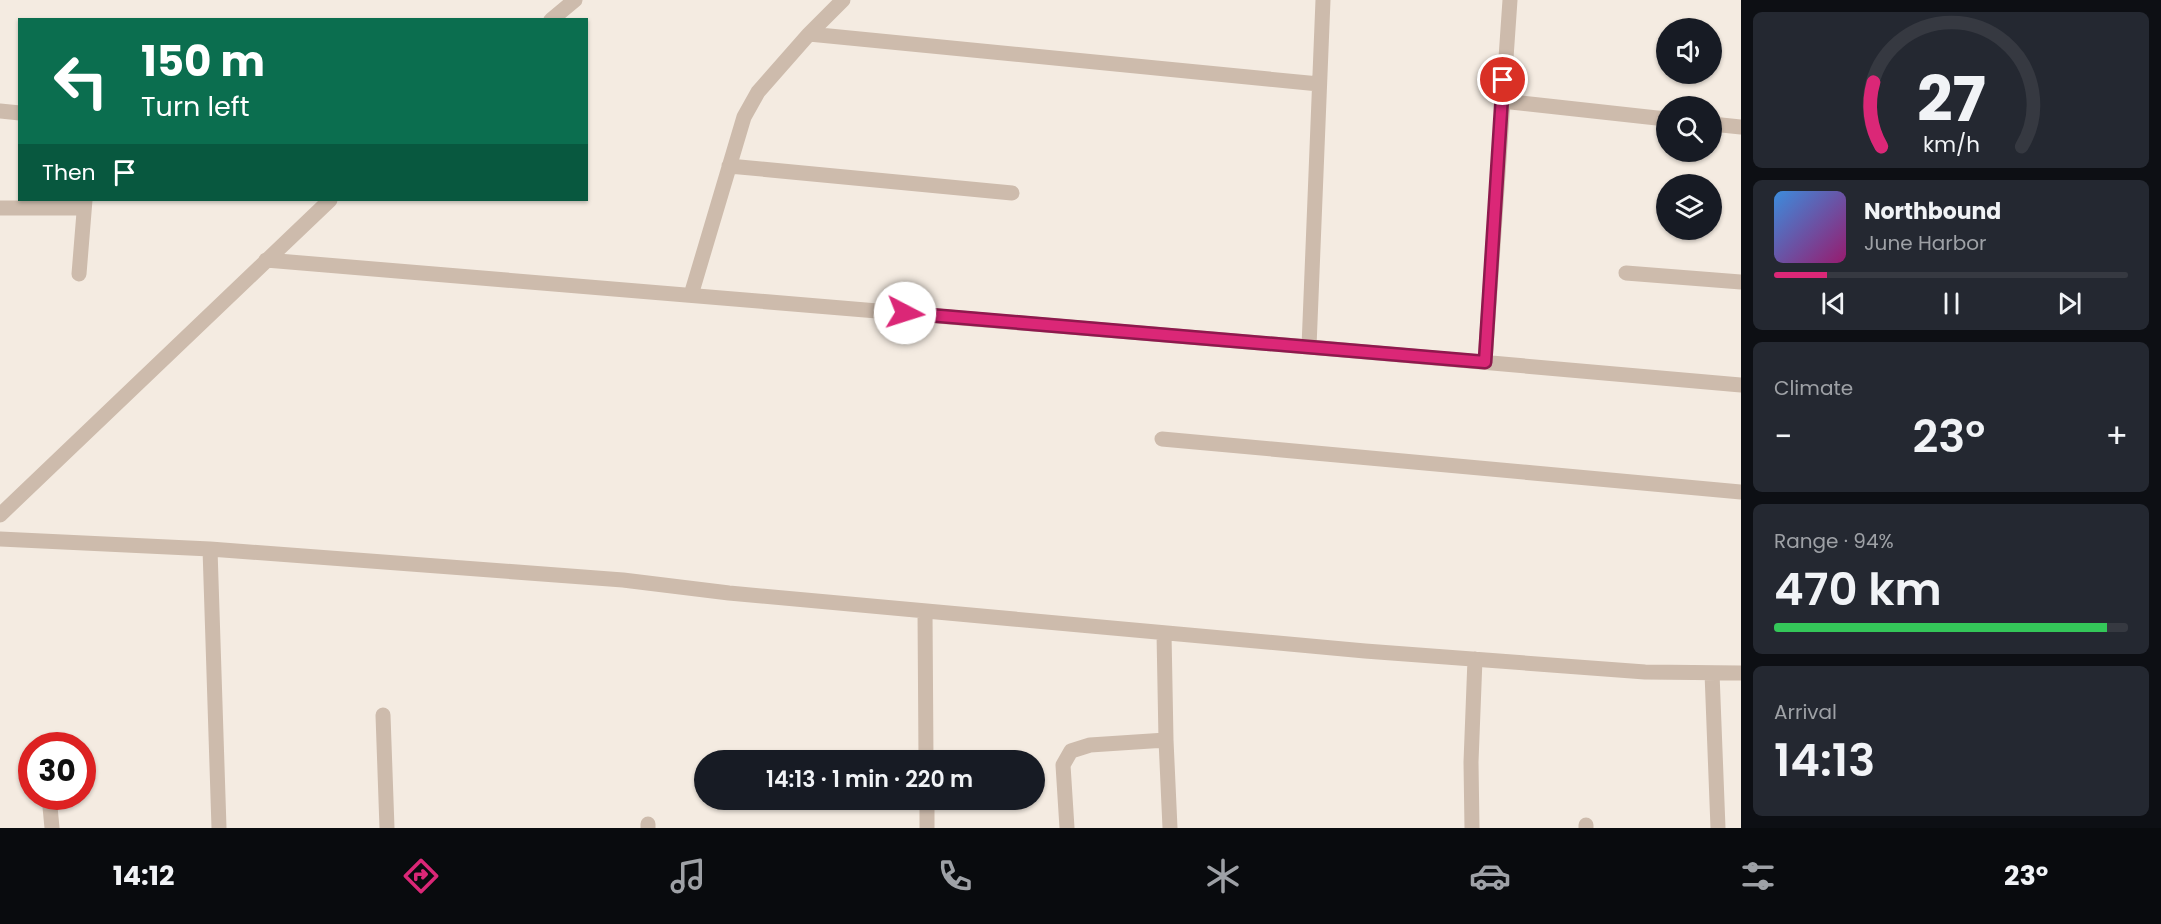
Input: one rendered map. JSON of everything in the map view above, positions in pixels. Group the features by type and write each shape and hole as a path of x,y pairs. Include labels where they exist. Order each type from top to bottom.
{"street":[{"path":"552,18 575,0"},
{"path":"691,295 744,117 758,92 809,34 843,0"},
{"path":"1309,346 1323,0"},
{"path":"1485,362 1510,0"},
{"path":"809,34 1319,84"},
{"path":"1502,100 1656,118"},
{"path":"0,111 18,113"},
{"path":"1722,125 1741,127"},
{"path":"729,166 1012,194"},
{"path":"0,515 329,201"},
{"path":"0,208 85,204 79,274"},
{"path":"266,260 1309,346 1741,385"},
{"path":"1626,273 1741,282"},
{"path":"1162,439 1741,492"},
{"path":"0,539 210,549 623,580 926,611 1475,659 1645,672 1741,673"},
{"path":"210,549 219,828"},
{"path":"926,611 926,750"},
{"path":"1164,633 1170,828"},
{"path":"1472,828 1471,762 1475,659"},
{"path":"1712,673 1718,828"},
{"path":"383,715 387,828"},
{"path":"1067,828 1063,765 1071,752 1090,745 1166,740"},
{"path":"50,810 52,828"},
{"path":"927,810 927,828"}],"route":[{"path":"905,313 1485,362 1503,80"}]}
